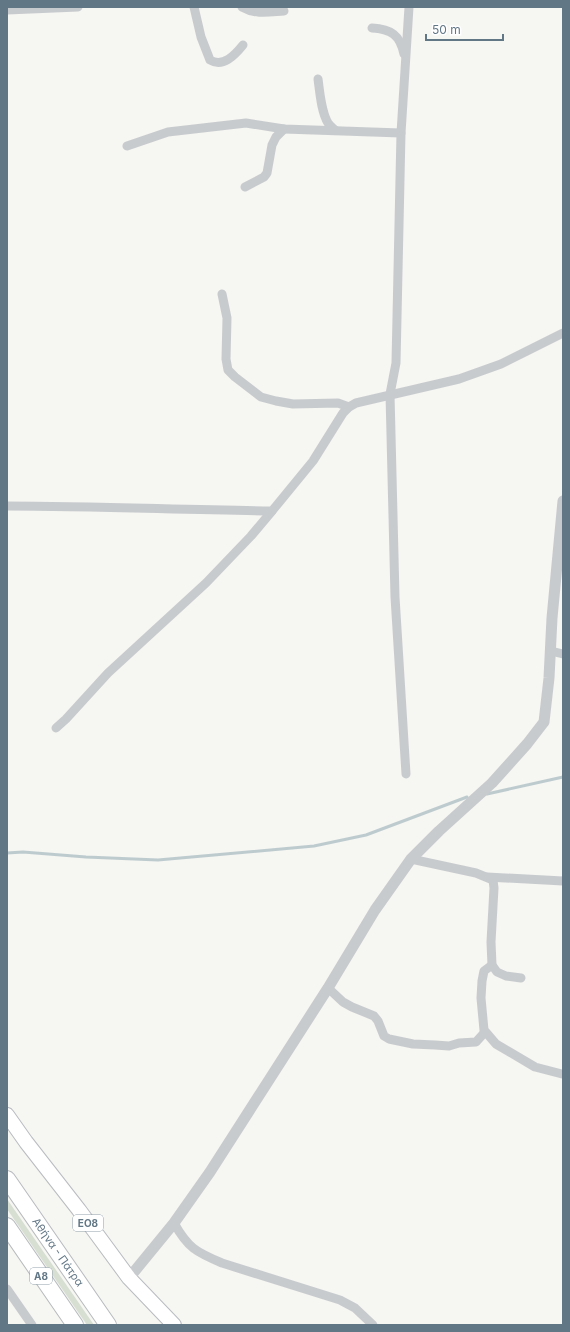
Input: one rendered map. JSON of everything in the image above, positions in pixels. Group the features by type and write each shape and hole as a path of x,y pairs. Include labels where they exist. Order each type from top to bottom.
{"highway":[{"name":"Αθήνα - Πάτρα","path":"7,1179 108,1325"},
{"name":"Α8","path":"7,1226 75,1325"}],"main road":[{"name":"ΕΟ8","path":"7,1116 129,1278 174,1325"}],"street":[{"path":"7,10 78,7"},
{"path":"194,7 201,37 210,60 218,63 225,61 232,57 243,45"},
{"path":"242,7 250,12 261,13 284,11"},
{"path":"406,774 395,597 390,394 396,363 401,133 409,7"},
{"path":"372,28 392,32 401,42 406,61"},
{"path":"318,79 324,112 328,124 335,130"},
{"path":"127,146 168,132 246,123 284,129 401,133"},
{"path":"245,187 264,177 267,173 272,145 276,137 284,129"},
{"path":"222,294 227,318 226,359 228,370 235,377 261,397 276,401 293,404 338,403 349,407"},
{"path":"56,728 108,673 206,583 251,536 313,462 343,413 349,407 356,403 458,379 487,369 501,364 563,333"},
{"path":"129,1278 174,1222 226,1148 382,900 411,859 439,831 492,783 527,744 544,722 549,686 552,618 563,501"},
{"path":"7,506 272,511"},
{"path":"551,651 563,654"},
{"path":"411,859 476,873 493,880 494,888 491,942 492,964 497,972 506,976 521,978"},
{"path":"487,877 563,881"},
{"path":"492,964 484,971 482,981 483,1022 485,1032 496,1044 536,1067 562,1074"},
{"path":"328,988 343,1002 374,1016 378,1021 384,1036 389,1039 413,1044 449,1046 459,1043 476,1042 485,1032"},
{"path":"174,1222 185,1241 207,1256 222,1263 340,1300 355,1308 373,1325"},
{"path":"7,1289 32,1325"}],"shaded area":[{"path":"7,1199 94,1325 87,1325 7,1209"}],"waterway":[{"path":"487,794 563,777"},
{"path":"7,853 23,852 86,857 158,860 314,846 366,835 467,797"}]}
